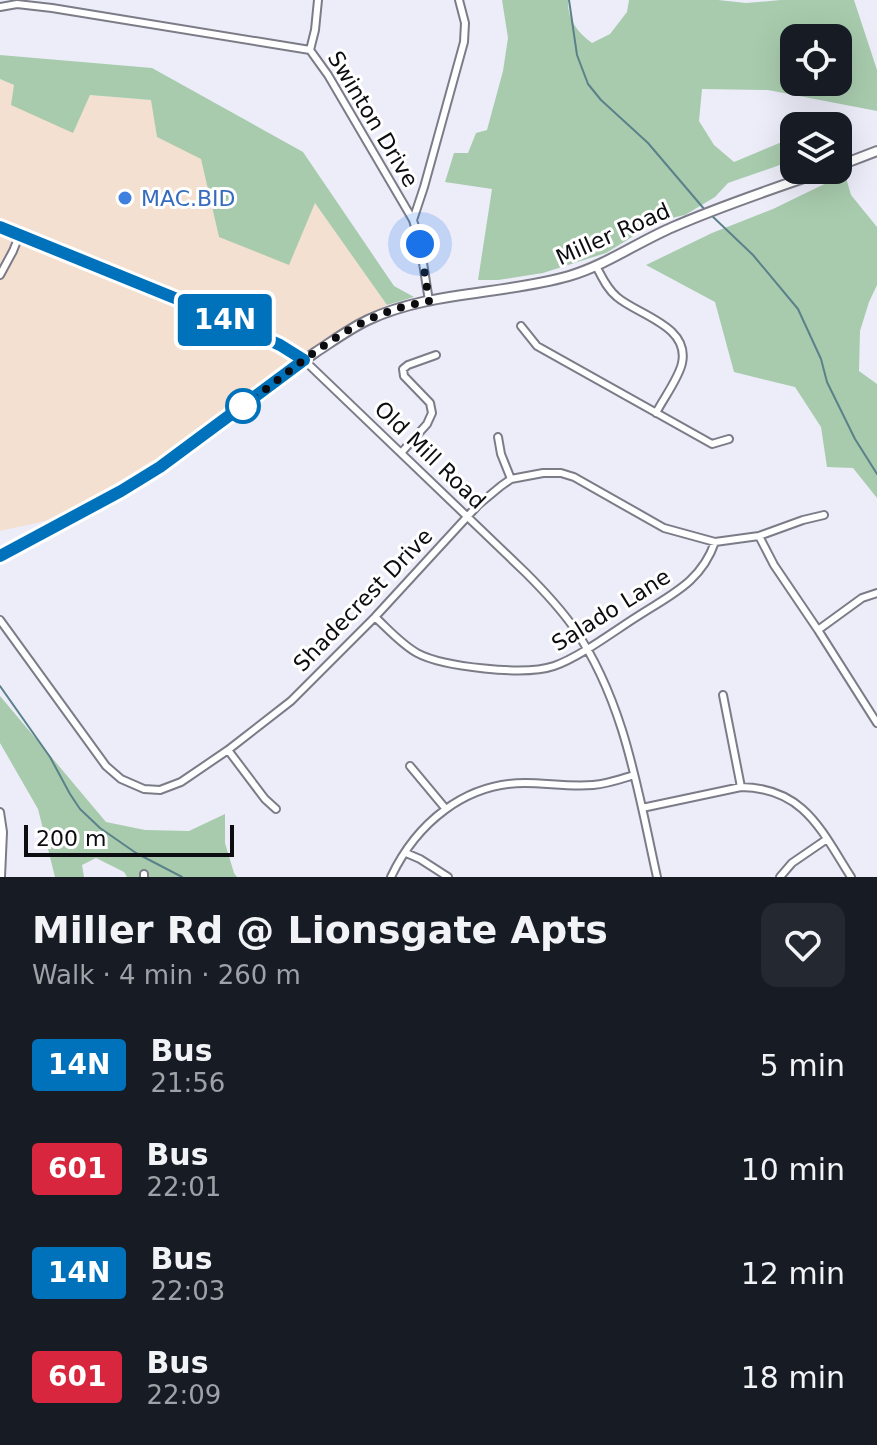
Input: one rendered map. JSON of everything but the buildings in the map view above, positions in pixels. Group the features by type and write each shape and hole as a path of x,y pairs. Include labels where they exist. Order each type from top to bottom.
{"street":[{"name":"Swinton Drive","path":"318,0 310,50 328,75 413,220 429,301"},
{"path":"413,220 464,42 465,23 459,0"},
{"path":"0,7 53,4 310,50"},
{"path":"852,161 877,151"},
{"name":"Miller Road","path":"0,555 160,467 304,360 371,319 429,301 551,281 596,266 644,240 789,184"},
{"name":"Old Mill Road","path":"0,227 187,303 280,345 304,360 526,573 555,604 587,648 613,702 634,775 657,877"},
{"path":"0,275 19,236"},
{"path":"596,266 615,295 663,325 678,340 682,366 656,413"},
{"path":"521,326 537,346 712,444 729,439"},
{"path":"401,453 427,424 432,413 430,403 404,376 403,369 436,355"},
{"path":"498,437 511,479"},
{"name":"Shadecrest Drive","path":"0,620 101,760 121,779 144,789 166,789 228,750 291,701 375,617 478,505 511,479 543,473 574,477 671,531 715,542 759,536 824,515"},
{"path":"759,536 774,565 877,723"},
{"name":"Salado Lane","path":"375,617 415,652 433,659 512,670 537,670 563,663 697,576 715,542"},
{"path":"818,630 862,598 877,593"},
{"path":"723,695 741,787"},
{"path":"228,750 276,809"},
{"path":"410,766 445,808"},
{"path":"391,877 415,838 445,808 472,795 525,783 590,785 634,775"},
{"path":"642,808 741,787 766,789 794,801 812,817 851,877"},
{"path":"0,812 3,832 1,877"},
{"path":"780,877 792,863 827,839"},
{"path":"406,853 448,877"}],"shaded area":[{"path":"0,79 14,85 72,133 90,95 152,100 157,137 201,158 219,237 315,202 387,305 113,506 0,531"}],"green space":[{"path":"502,0 568,0 574,24 592,43 610,34 627,12 629,0 746,3 854,0 877,70 877,111 799,96 852,96 852,24 780,24 780,92 702,89 699,121 714,145 734,162 780,143 780,165 728,183 715,197 685,215 658,221 606,253 543,273 478,280 492,189 445,182 454,153 468,153 476,133 487,130 503,71 508,38"},
{"path":"0,55 152,68 303,152 394,286 414,297 387,305 315,203 289,265 219,237 201,159 157,137 151,100 90,95 73,133 11,105 14,85 0,79"},
{"path":"824,184 848,184 851,195 877,227 877,285 860,331 859,371 877,384 877,498 853,468 827,467 821,427 795,387 734,372 715,302 646,265 712,233"},
{"path":"0,696 106,822 145,830 189,831 225,814 225,843 237,877 127,877 124,872 96,858 82,865 84,877 55,877 38,809 0,743"}],"waterway":[{"path":"569,0 577,55 588,84 648,143 705,210"},
{"path":"710,214 753,255 798,309 821,359 827,382 855,439 877,474"},
{"path":"0,686 50,757 80,809 100,828 136,853 182,877"}],"bus line":[{"name":"14N","path":"0,227 187,303 280,345 304,360 160,467 0,556"}],"place":[{"name":"MAC.BID","path":"125,198"}],"route":[{"path":"243,406 359,324 386,312 429,301 420,244"}]}
